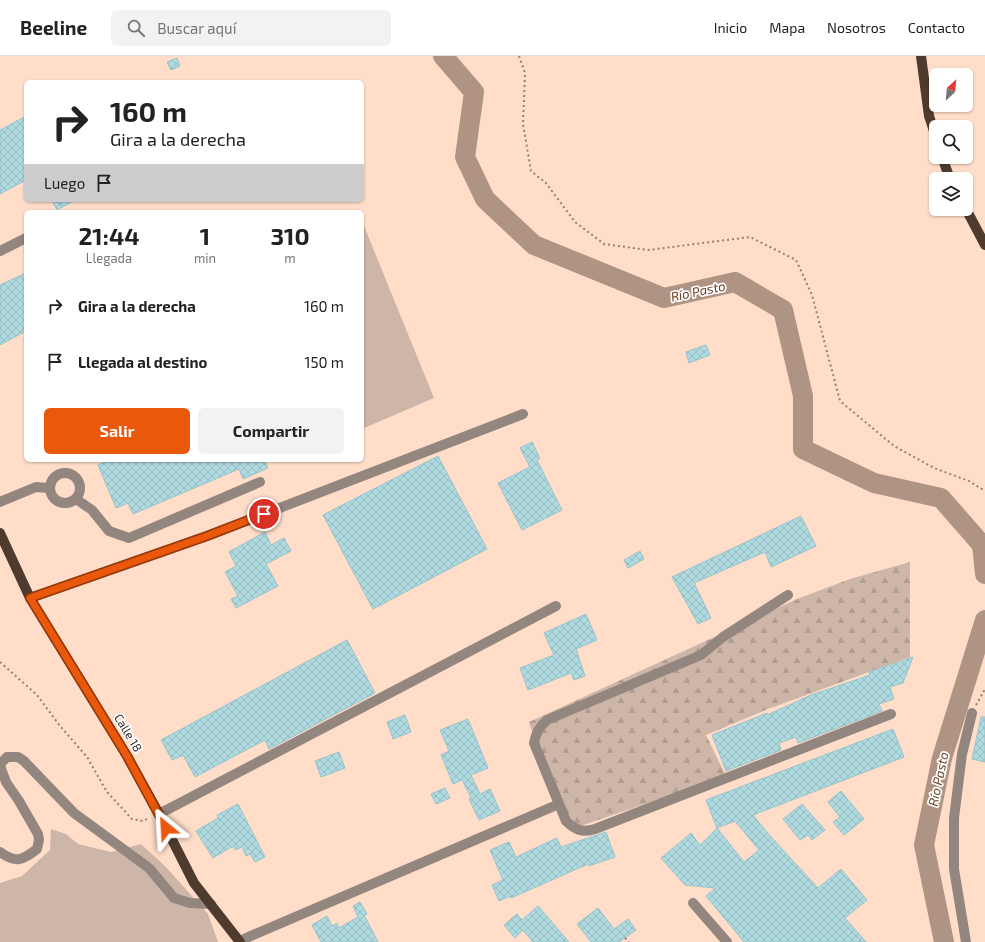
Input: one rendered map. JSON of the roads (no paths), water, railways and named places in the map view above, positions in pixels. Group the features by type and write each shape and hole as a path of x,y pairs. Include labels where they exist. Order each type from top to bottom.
{"main road":[{"path":"921,56 930,120"},
{"path":"970,216 985,245"},
{"name":"Calle 18","path":"0,533 30,598 127,756 159,814 194,883 240,942"}],"street":[{"path":"0,251 24,239"},
{"path":"30,598 207,536 523,414"},
{"path":"65,472 76,477 81,488 76,499 65,504 54,499 49,488 54,477 65,472"},
{"path":"76,499 92,510 109,531 129,538 260,482"},
{"path":"0,502 36,487 49,488"},
{"path":"788,594 723,637 701,655 547,720 542,725 538,730 534,743 566,821 576,829 589,831 891,714"},
{"path":"159,814 556,606"},
{"path":"966,942 954,869 954,818 962,754 972,713"},
{"path":"0,852 9,858 24,858 37,848 39,840 38,834 20,801 6,782 0,766 6,757 18,757 24,761 74,813 150,868 174,898 190,903 211,904"},
{"path":"240,942 559,804"},
{"path":"694,903 727,942"}],"waterway":[{"name":"Río Pasto","path":"443,56 474,92 465,157 485,199 534,245 664,298 735,282 783,310 803,396 803,449 874,483 941,498 982,545 985,574"},
{"name":"Río Pasto","path":"944,942 924,845 942,758 985,620"}]}
